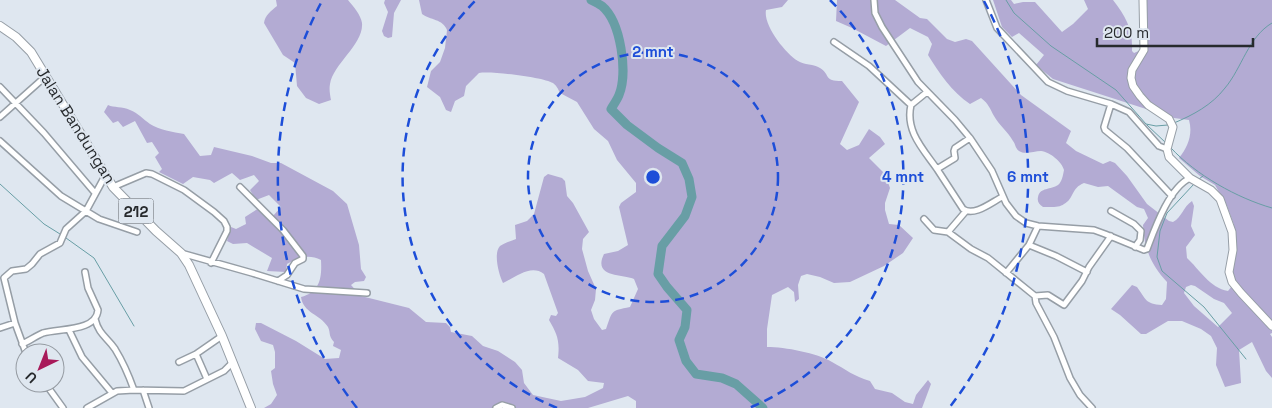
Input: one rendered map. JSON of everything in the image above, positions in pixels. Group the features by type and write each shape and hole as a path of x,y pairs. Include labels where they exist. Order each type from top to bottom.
{"main road":[{"name":"Jalan Bandungan","path":"0,26 22,42 30,52 113,187 156,231 181,253 189,265 222,336 251,408"}],"street":[{"path":"874,0 875,13 882,28 918,82 970,138 992,171 1002,197 1012,212 1021,220 1038,226 1094,230 1144,250 1147,249 1156,225 1172,196 1180,184 1191,179"},
{"path":"986,0 998,28 1048,82 1067,91 1111,104 1129,112 1159,146 1167,149"},
{"path":"1143,0 1144,50 1132,70 1133,86 1148,105 1169,119 1173,127 1167,149 1172,160 1191,179 1217,194 1223,205 1232,232 1229,272 1232,282 1272,326"},
{"path":"834,42 864,62 911,105"},
{"path":"0,117 46,76"},
{"path":"0,87 44,133 95,193"},
{"path":"927,92 911,105 910,123 913,135 966,211 971,213 1002,197"},
{"path":"1111,104 1104,127 1105,130 1127,148 1172,196"},
{"path":"937,169 955,158 955,148 970,138"},
{"path":"0,141 56,193 103,220 137,232"},
{"path":"113,187 146,173 152,174 184,190 214,212 224,221 227,231 211,263"},
{"path":"22,343 3,280 6,274 12,271 22,271 30,267 37,256 60,243 66,229 86,211 106,176"},
{"path":"240,187 283,230 303,256 303,259 295,263 287,275 278,281"},
{"path":"948,232 966,211"},
{"path":"1111,211 1134,224 1141,231 1140,240 1135,247"},
{"path":"924,219 934,230 948,232 971,249 988,258 1035,296 1048,295 1065,305 1111,236"},
{"path":"1006,273 1029,245 1038,226"},
{"path":"1029,245 1087,272"},
{"path":"181,253 308,290 367,293"},
{"path":"85,272 88,288 98,310 95,319 97,328 114,347 134,390"},
{"path":"1035,296 1036,303 1054,337 1070,378 1080,396 1092,408"},
{"path":"0,300 8,299"},
{"path":"24,343 43,334 70,330 88,324 95,319"},
{"path":"0,328 15,323"},
{"path":"70,330 83,359 112,392"},
{"path":"179,362 196,354 222,336"},
{"path":"196,354 207,379"},
{"path":"87,408 112,392 134,390 180,392 224,371 233,362"},
{"path":"143,390 149,408"},
{"path":"52,393 63,408"},
{"path":"496,408 502,405 512,408"}],"shaded area":[{"path":"276,0 348,0 358,14 362,23 361,31 354,46 332,76 330,84 331,100 319,104 306,98 297,86 295,63 283,55 264,23 267,15 277,6"},
{"path":"385,0 401,0 394,13 392,37 388,38 384,36 382,31 388,12 384,3"},
{"path":"419,0 788,0 782,7 766,10 771,31 793,57 800,62 820,68 832,80 842,81 859,102 840,144 847,150 859,145 869,129 880,137 885,144 869,158 885,174 890,188 885,203 889,224 899,225 913,238 903,253 884,266 850,282 834,283 807,274 801,276 798,285 799,299 795,302 794,292 788,287 772,295 767,329 767,347 801,351 826,359 870,381 875,389 892,393 905,402 913,404 916,395 928,380 931,384 922,408 636,408 636,401 628,396 588,408 264,408 271,404 277,395 271,371 275,368 275,352 273,345 261,341 255,329 256,323 261,323 296,341 325,359 339,358 341,350 333,346 334,342 328,327 305,307 301,297 316,288 321,273 321,260 304,257 287,264 286,272 267,271 272,258 247,243 233,244 227,241 231,227 236,229 246,224 245,217 259,208 273,216 281,207 269,195 256,200 250,190 259,181 254,175 240,180 232,173 214,183 210,180 193,177 183,184 159,172 162,169 155,157 159,153 152,142 147,143 135,121 123,127 118,121 113,123 104,112 108,105 133,111 158,128 184,134 200,156 211,155 214,147 252,156 271,163 281,163 333,191 347,204 359,245 361,269 366,277 364,281 355,282 351,285 361,296 409,308 426,322 446,323 450,327 451,332 472,336 483,346 498,351 515,362 522,370 524,383 533,395 561,401 585,397 603,388 604,383 588,381 578,370 558,358 559,346 549,320 551,315 556,316 558,313 544,274 534,270 529,271 503,283 498,270 497,254 500,246 516,239 515,225 527,221 534,214 544,177 548,174 562,178 565,181 567,196 589,232 583,239 582,249 588,271 596,289 595,300 591,310 594,319 602,330 606,329 613,312 630,307 638,289 634,279 611,274 602,267 601,262 604,254 618,251 628,245 619,207 621,203 636,192 636,183 617,160 608,141 594,129 577,102 560,93 553,83 517,75 479,73 466,86 464,96 455,101 451,112 446,110 440,97 427,87 431,71 440,62 445,48 447,30 443,24 422,14"},
{"path":"837,0 895,0 920,18 927,19 947,39 955,42 966,39 972,41 1021,95 1071,131 1066,143 1076,151 1103,164 1110,161 1115,163 1147,204 1169,221 1173,222 1176,220 1192,201 1194,206 1191,226 1195,235 1186,247 1187,258 1210,282 1228,291 1235,282 1231,271 1234,251 1234,225 1227,206 1215,185 1200,176 1179,158 1189,140 1189,120 1174,118 1053,79 1036,65 1044,55 1019,33 1012,37 1002,27 993,0 1011,0 1014,4 1035,2 1062,32 1088,9 1084,0 1113,0 1128,24 1132,51 1134,53 1141,50 1145,0 1272,0 1272,333 1270,334 1272,337 1272,378 1266,371 1252,342 1239,350 1241,383 1225,387 1216,365 1217,348 1211,336 1201,329 1182,321 1168,321 1146,334 1141,334 1111,309 1132,285 1137,287 1149,302 1162,305 1166,299 1167,282 1149,256 1145,241 1143,225 1148,218 1144,209 1137,207 1108,186 1098,187 1084,183 1062,205 1043,207 1038,202 1039,194 1043,190 1059,184 1064,170 1061,164 1052,155 1041,151 1024,153 1019,151 984,100 981,98 970,104 957,94 941,75 928,55 932,44 928,37 910,28 886,46 836,21","holes":["1195,286 1214,299 1224,303 1232,313 1218,327 1194,306 1184,293 1186,287"]}],"waterway":[{"path":"591,0 602,6 609,14 621,48 623,61 622,86 611,109 627,125 682,163 689,179 692,197 685,216 662,246 658,274 687,310 685,327 679,340 686,361 696,374 722,378 736,384 763,408"},
{"path":"1006,0 1014,13 1051,46 1116,90 1146,124 1156,126 1168,125"},
{"path":"1174,123 1202,109 1220,94 1231,80 1251,44 1272,23"},
{"path":"1147,125 1166,143"},
{"path":"1171,148 1192,167 1231,192 1272,208"},
{"path":"1199,179 1203,176"},
{"path":"0,184 44,224 60,234"},
{"path":"1194,184 1167,213 1160,231 1157,257 1162,271 1204,307 1246,359"},
{"path":"66,238 94,258 134,326"}]}
